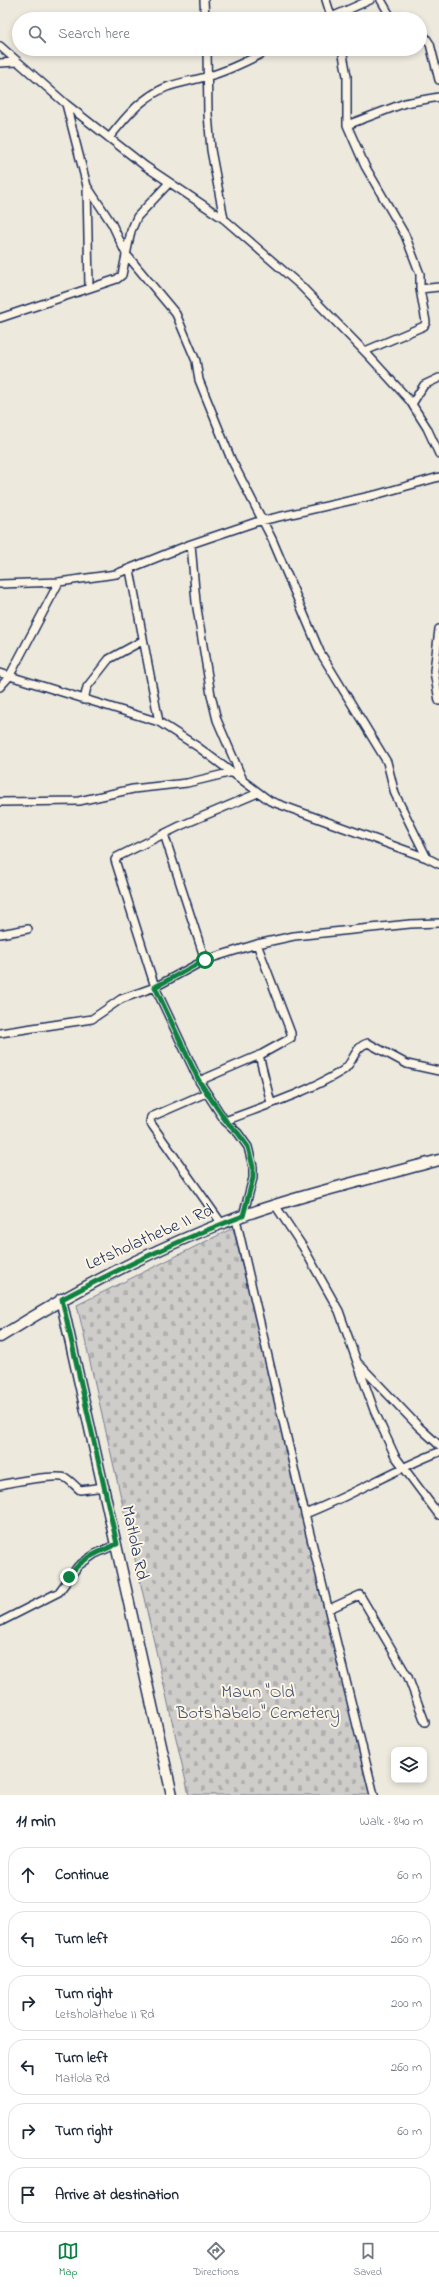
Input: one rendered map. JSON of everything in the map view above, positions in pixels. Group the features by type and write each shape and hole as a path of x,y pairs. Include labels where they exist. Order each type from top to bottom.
{"street":[{"path":"204,0 205,12"},
{"path":"326,0 329,12"},
{"path":"343,12 370,0"},
{"path":"381,0 388,12"},
{"path":"427,40 430,44 439,80"},
{"path":"0,46 66,104 109,138 169,182 224,219 300,286 365,351 412,404 427,428 439,454"},
{"path":"207,56 208,114 211,150 224,219"},
{"path":"109,138 130,112 158,90 179,82 208,76 229,69 256,56"},
{"path":"343,56 347,76 347,125 365,166 405,235 420,274 420,289 425,325 365,351"},
{"path":"0,63 18,62"},
{"path":"347,125 404,103 439,97"},
{"path":"66,104 87,186 89,287"},
{"path":"0,318 89,287 117,279 122,275 131,231 137,217 169,182"},
{"path":"87,186 112,224 126,254 176,314 196,361 198,380 231,459 263,520 289,576 320,652 384,757 395,794 427,858"},
{"path":"420,289 439,287"},
{"path":"412,404 424,385 439,378"},
{"path":"0,584 59,582 116,574 130,570 191,544 263,520 375,495 439,477"},
{"path":"191,544 196,602 211,695 217,720 243,779"},
{"path":"130,570 142,641 153,682 159,722"},
{"path":"0,687 9,677 59,582"},
{"path":"439,630 437,680 439,701"},
{"path":"84,700 87,687 109,659 142,641"},
{"path":"0,673 159,722 243,779 258,793 284,807 427,858 439,864"},
{"path":"0,802 79,801 133,789 187,783 233,772"},
{"path":"258,793 164,834 117,857 115,860 155,987 199,1081 226,1121 244,1140 253,1167 253,1178 240,1217 305,1514 374,1795"},
{"path":"164,834 205,960"},
{"path":"0,1033 92,1019 121,999 155,987 205,960 257,944 294,936 410,924 439,923"},
{"path":"0,934 28,929"},
{"path":"199,1081 286,1043 292,1036 257,944"},
{"path":"226,1121 271,1103 344,1070 360,1046 368,1043 407,1064 439,1071"},
{"path":"259,1055 271,1103"},
{"path":"206,1093 151,1117 150,1122 222,1224"},
{"name":"Letsholathebe II Rd","path":"0,1337 62,1299 131,1264 222,1224 275,1205 439,1160"},
{"path":"275,1205 303,1248 333,1300 382,1429 402,1468 439,1515"},
{"name":"Matlola Rd","path":"62,1299 105,1487 172,1795"},
{"path":"356,1360 419,1427 439,1445"},
{"path":"305,1514 347,1497 402,1468 439,1452"},
{"path":"0,1485 25,1479 62,1477 67,1479 80,1490 105,1487"},
{"path":"0,1622 59,1592 78,1566 94,1554 117,1544"},
{"path":"329,1609 360,1595 408,1677 425,1722"}],"green space":[{"name":"Maun \"Old Botshabelo\" Cemetery","path":"233,1228 371,1795 189,1795 77,1305"}],"route":[{"path":"69,1577 73,1571 86,1559 117,1544 62,1299 138,1261 206,1230 243,1216 253,1178 253,1167 248,1147 244,1140 226,1121 199,1081 155,987 205,960"}]}
